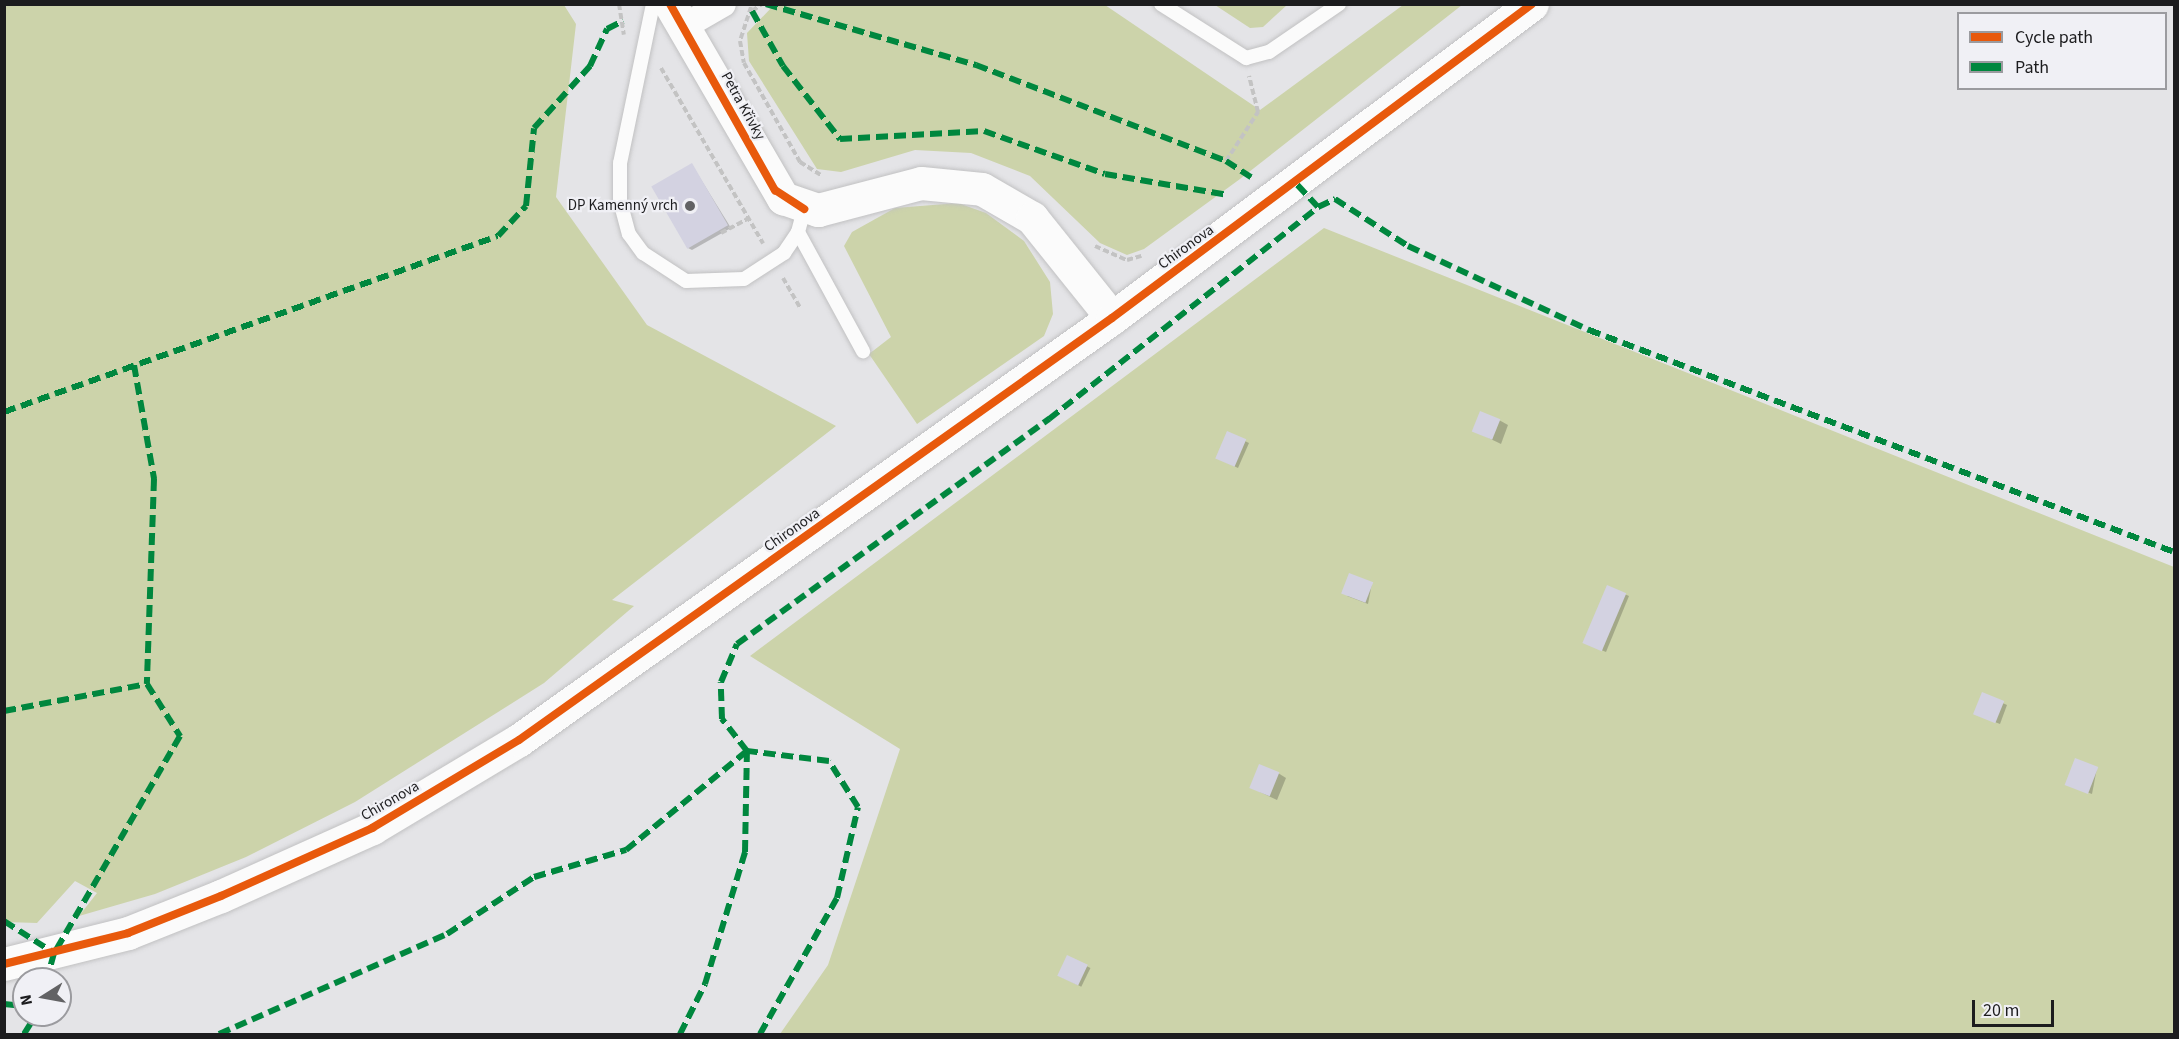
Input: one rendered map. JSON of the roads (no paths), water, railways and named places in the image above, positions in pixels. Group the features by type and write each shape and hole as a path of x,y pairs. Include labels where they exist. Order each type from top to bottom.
{"street":[{"path":"676,16 723,4"},
{"name":"Chironova","path":"4,964 128,933 372,828 519,741 1112,318 1532,4"},
{"name":"Petra Křivky","path":"676,16 775,190 801,220"},
{"path":"801,220 833,208 921,183 982,189 1032,218 1112,318"}],"lane":[{"path":"653,4 640,50 620,163 620,201 630,234 660,268 686,280 744,279 774,263 801,220"},
{"path":"1161,4 1246,58 1269,52 1338,5"},
{"name":"Petra Křivky","path":"801,220 863,351"}],"place":[{"name":"DP Kamenný vrch","path":"690,206"}]}
